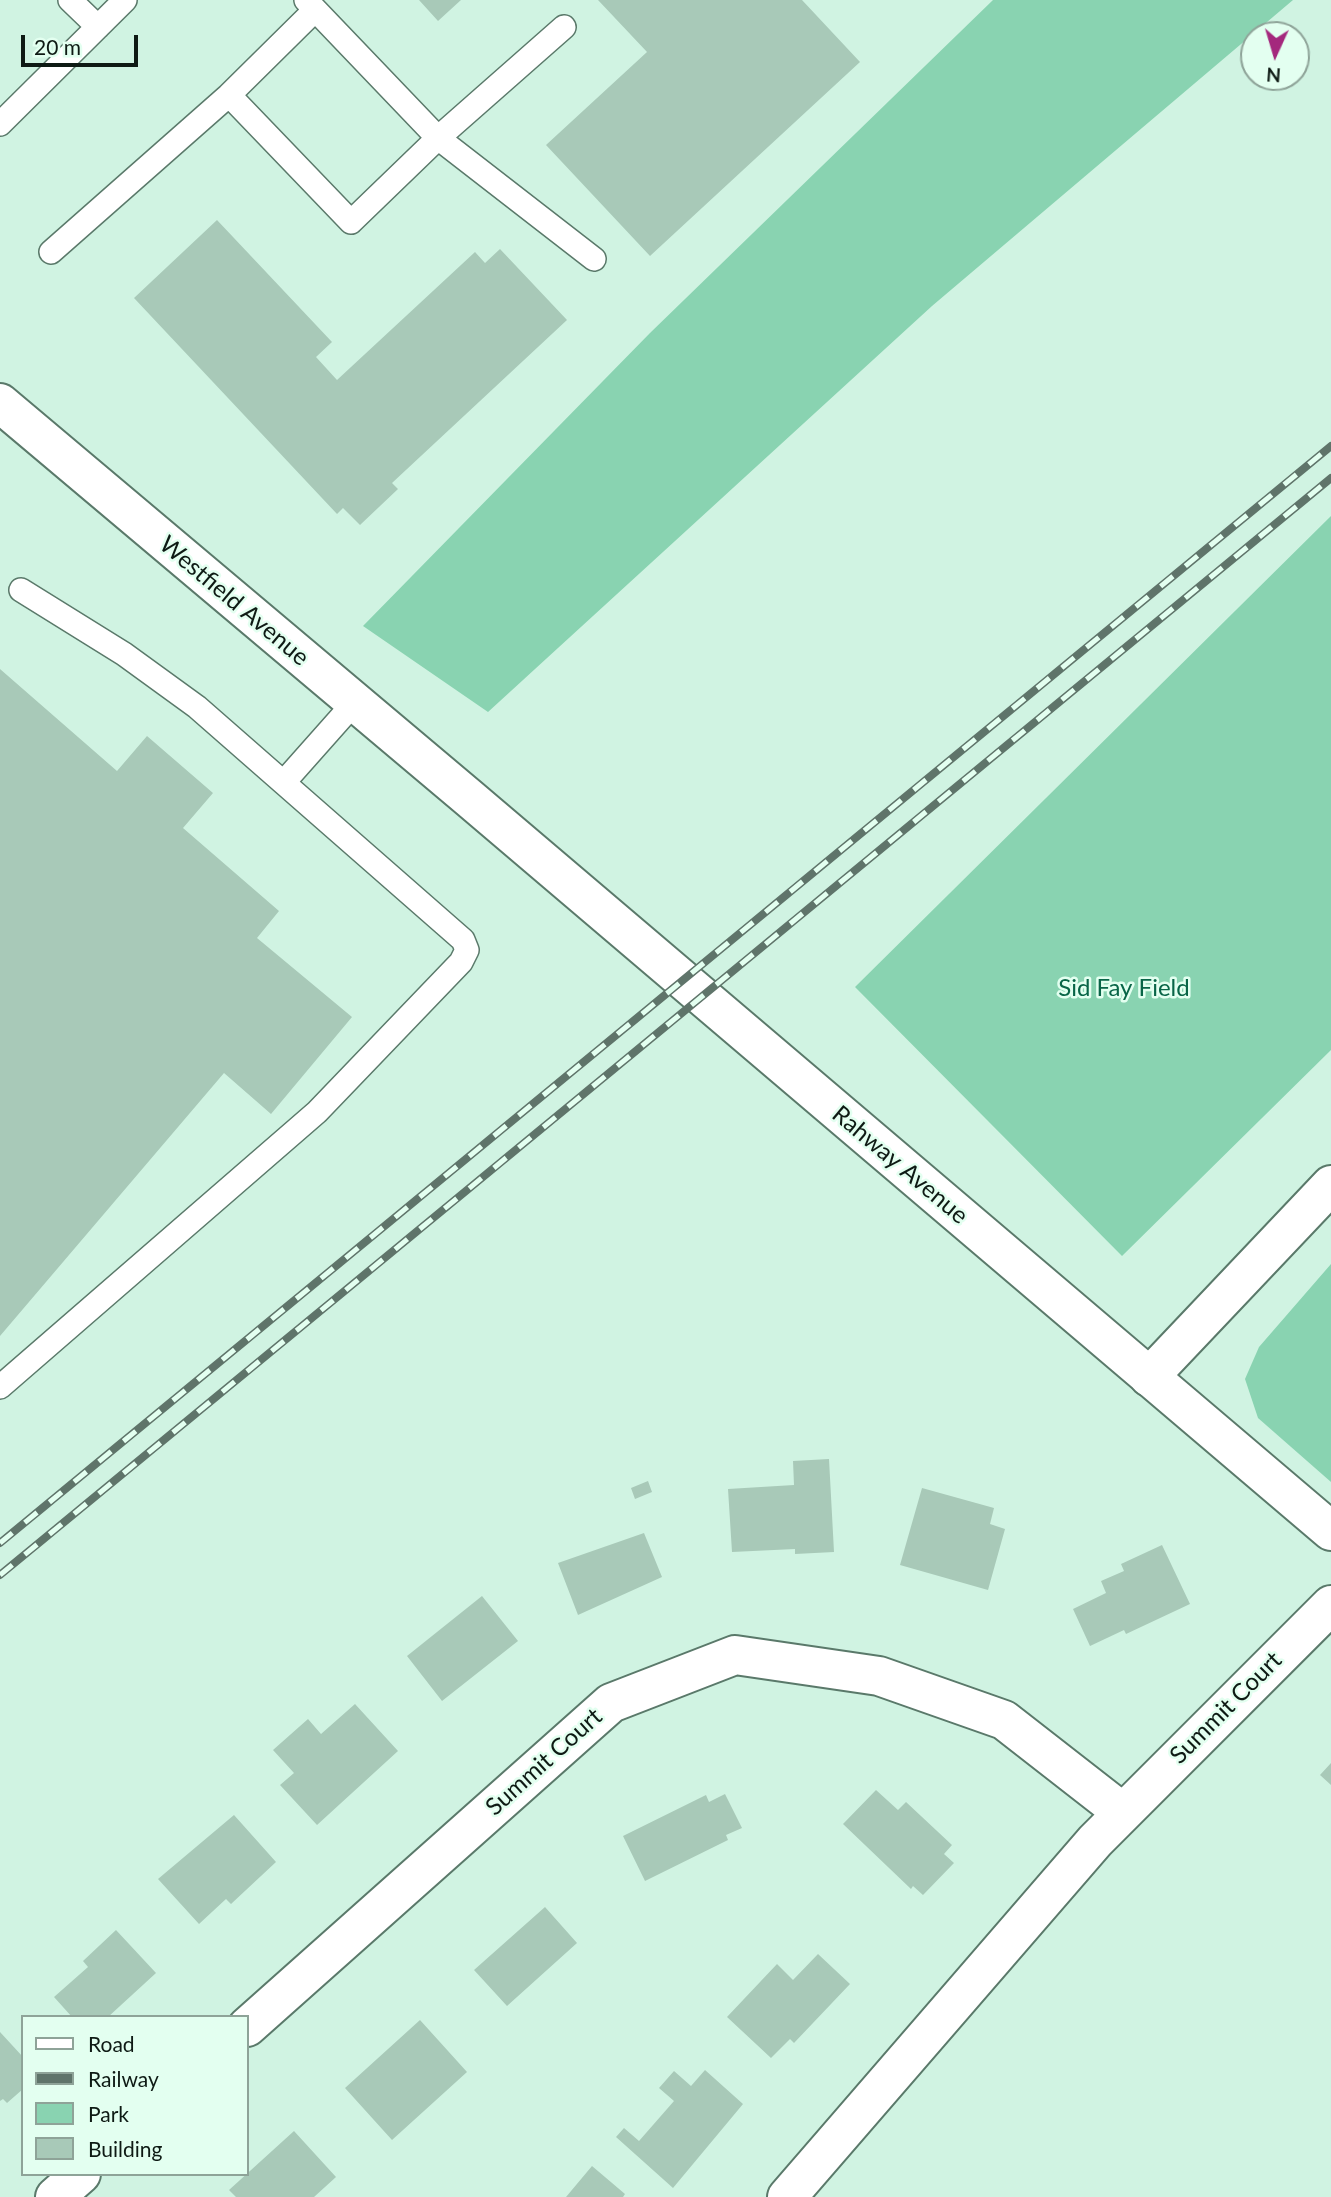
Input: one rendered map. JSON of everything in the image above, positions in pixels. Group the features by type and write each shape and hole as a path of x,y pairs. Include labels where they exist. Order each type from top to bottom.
{"street":[{"name":"Westfield Avenue","path":"0,403 469,798"},
{"name":"Rahway Avenue","path":"469,798 1331,1531"},
{"path":"1149,1377 1331,1185"},
{"name":"Summit Court","path":"787,2197 1122,1812 1331,1605"},
{"name":"Summit Court","path":"248,2026 611,1703 735,1655 879,1676 1004,1720 1122,1812"},
{"path":"55,2197 79,2176"}],"lane":[{"path":"70,0 98,27"},
{"path":"0,124 125,0"},
{"path":"51,252 229,95 310,5 438,138 594,259"},
{"path":"229,95 351,222 438,138 565,27"},
{"path":"0,1387 317,1112 461,962 467,950 463,940 197,707 124,654 21,590"},
{"path":"284,782 355,702"}],"green space":[{"path":"993,0 1293,0 1268,21 1240,21 1240,45 932,306 488,712 363,626 650,333"},
{"name":"Sid Fay Field","path":"1331,516 1331,1050 1122,1256 855,987"},
{"path":"1331,1264 1331,1482 1258,1418 1245,1379 1259,1347"}],"building":[{"path":"419,0 461,0 438,21"},
{"path":"598,0 802,0 860,62 650,256 546,145 647,52"},
{"path":"217,220 332,342 316,357 337,380 475,252 485,263 500,249 567,320 392,483 398,489 360,525 343,508 337,514 134,298"},
{"path":"0,669 117,771 147,736 213,793 183,828 279,911 257,938 352,1017 271,1114 224,1073 0,1336"},
{"path":"829,1459 834,1552 795,1554 795,1549 732,1552 728,1489 794,1485 793,1461"},
{"path":"648,1481 652,1492 635,1499 631,1488"},
{"path":"922,1488 994,1508 990,1524 1005,1529 988,1590 900,1565"},
{"path":"644,1533 662,1577 578,1615 558,1563"},
{"path":"1162,1545 1190,1604 1126,1634 1124,1630 1090,1646 1073,1609 1106,1593 1101,1581 1124,1571 1121,1564"},
{"path":"482,1596 518,1641 442,1701 407,1656"},
{"path":"355,1704 398,1751 317,1825 280,1785 294,1773 273,1750 308,1719 321,1734"},
{"path":"1331,1763 1331,1785 1320,1775"},
{"path":"876,1790 898,1810 906,1802 952,1845 944,1854 954,1863 923,1895 913,1886 911,1889 843,1824"},
{"path":"725,1794 742,1828 726,1835 728,1840 645,1881 623,1836 706,1795 709,1802"},
{"path":"234,1815 276,1862 231,1904 226,1899 199,1924 158,1879"},
{"path":"545,1907 577,1943 507,2006 474,1970"},
{"path":"116,1930 156,1973 110,2015 70,2015 54,1997 88,1967 83,1961"},
{"path":"818,1954 850,1984 794,2043 790,2039 771,2058 727,2017 777,1964 793,1980"},
{"path":"420,2020 467,2072 392,2140 345,2088"},
{"path":"0,2032 21,2055 21,2091 7,2103 3,2099 0,2101"},
{"path":"705,2070 743,2104 673,2188 616,2137 624,2128 639,2141 674,2101 659,2088 674,2071 691,2086"},
{"path":"294,2131 336,2177 314,2197 236,2197 229,2190 244,2176 248,2176 248,2173"},
{"path":"592,2166 625,2194 623,2197 566,2197"}],"railway":[{"path":"0,1543 1331,446"},
{"path":"0,1575 1331,478"}]}
